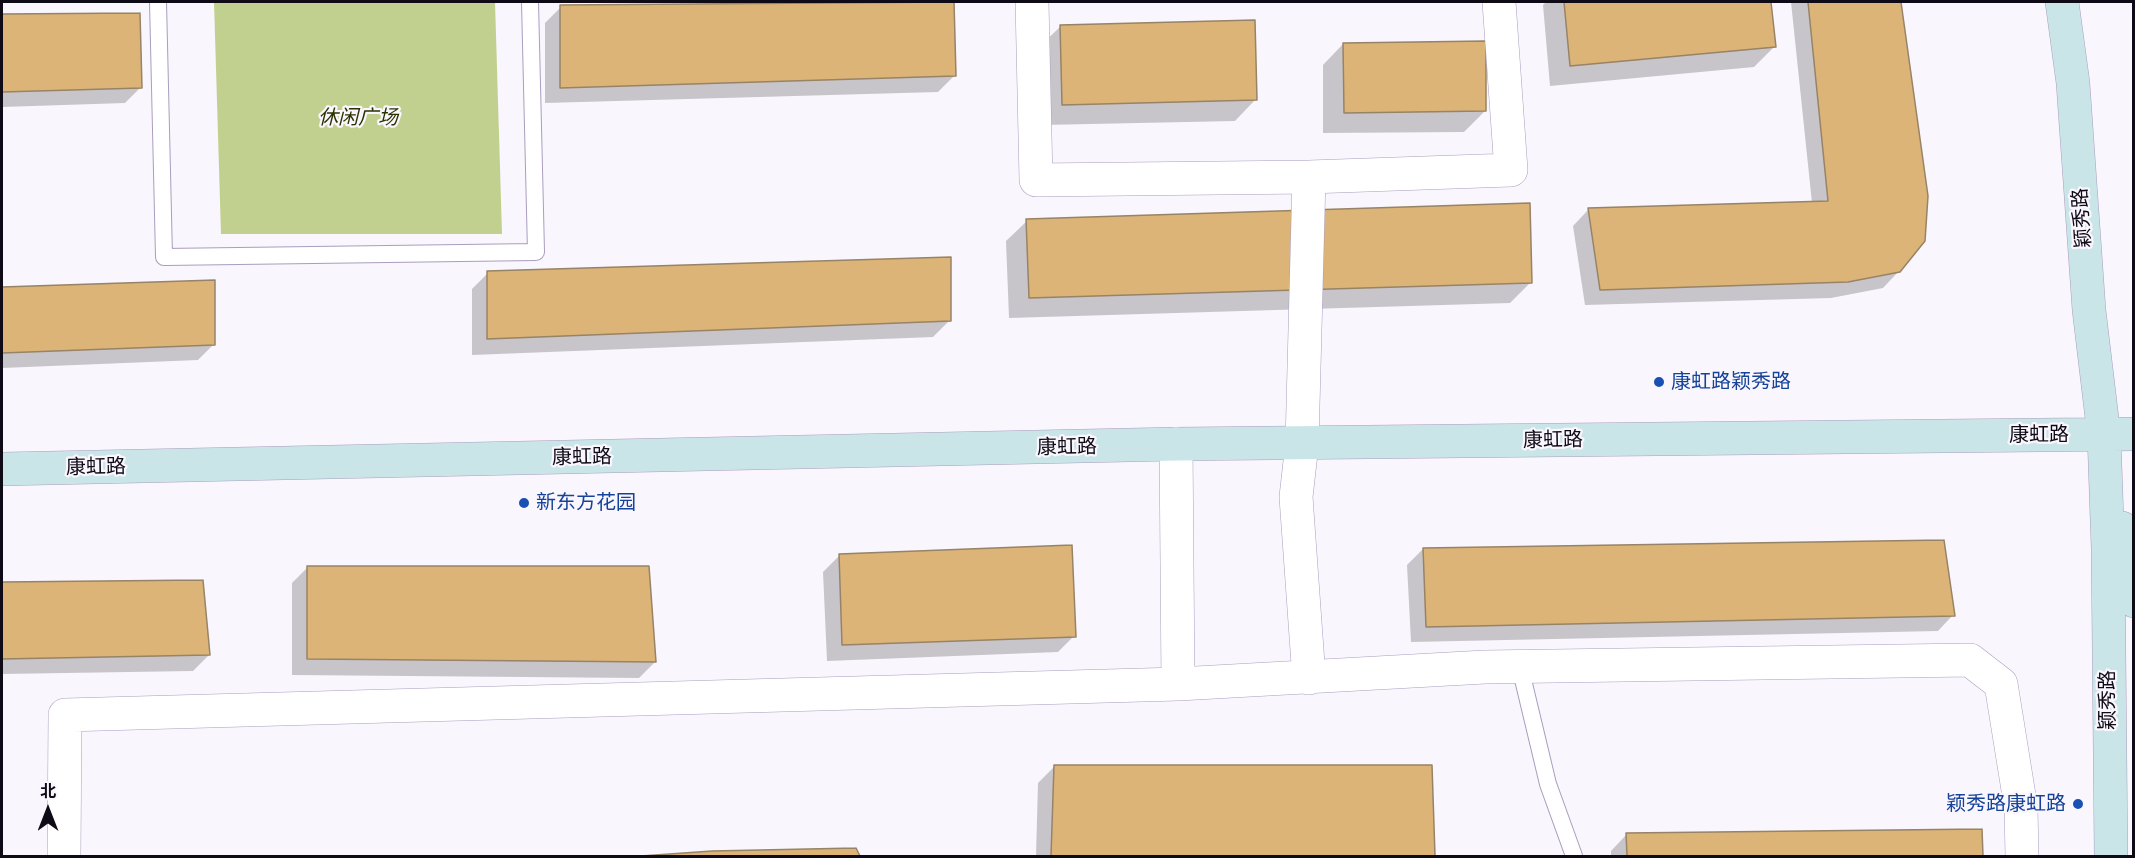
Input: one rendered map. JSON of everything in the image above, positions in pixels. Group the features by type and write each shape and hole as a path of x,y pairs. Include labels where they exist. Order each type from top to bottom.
{"main road":[{"name":"颖秀路","path":"2062,2 2073,83 2089,310 2119,434 2133,602"},
{"name":"颖秀路","path":"2110,856 2108,549 2119,434"},
{"name":"康虹路","path":"2,469 1176,444 2119,434"}],"street":[{"path":"1032,2 1036,180 1309,177 1511,170 1499,2"},
{"path":"1309,177 1302,444 1296,497 1309,678"},
{"path":"1176,444 1178,684"},
{"path":"64,856 65,715 1178,684 1520,667 1970,660 2001,684 2021,808 2022,856"}],"lane":[{"path":"158,2 164,257 536,252 530,2"},
{"path":"1520,667 1548,784 1574,856"}],"green space":[{"name":"休闲广场","path":"214,2 495,2 502,234 221,234"}],"building":[{"path":"954,2 956,76 560,88 560,5"},
{"path":"1564,2 1771,2 1776,47 1570,66"},
{"path":"1808,2 1901,2 1928,196 1925,241 1900,272 1848,282 1600,290 1588,208 1828,201"},
{"path":"140,13 142,88 2,92 2,14"},
{"path":"1255,20 1257,100 1062,105 1060,25"},
{"path":"1486,41 1486,111 1344,113 1343,43"},
{"path":"1530,203 1532,283 1029,298 1026,219"},
{"path":"951,257 951,321 487,339 487,271"},
{"path":"215,280 215,345 2,353 2,287"},
{"path":"1944,540 1955,616 1426,627 1423,548"},
{"path":"1072,545 1076,637 842,645 839,554"},
{"path":"307,566 649,566 656,662 307,659"},
{"path":"203,580 210,655 2,659 2,582"},
{"path":"1054,765 1432,765 1435,856 1051,856"},
{"path":"1982,829 1983,856 1627,856 1626,833"},
{"path":"856,848 860,856 641,856 712,851"}],"place":[{"name":"康虹路颖秀路","path":"1659,382"},
{"name":"新东方花园","path":"524,503"},
{"name":"颖秀路康虹路","path":"2078,804"}]}
